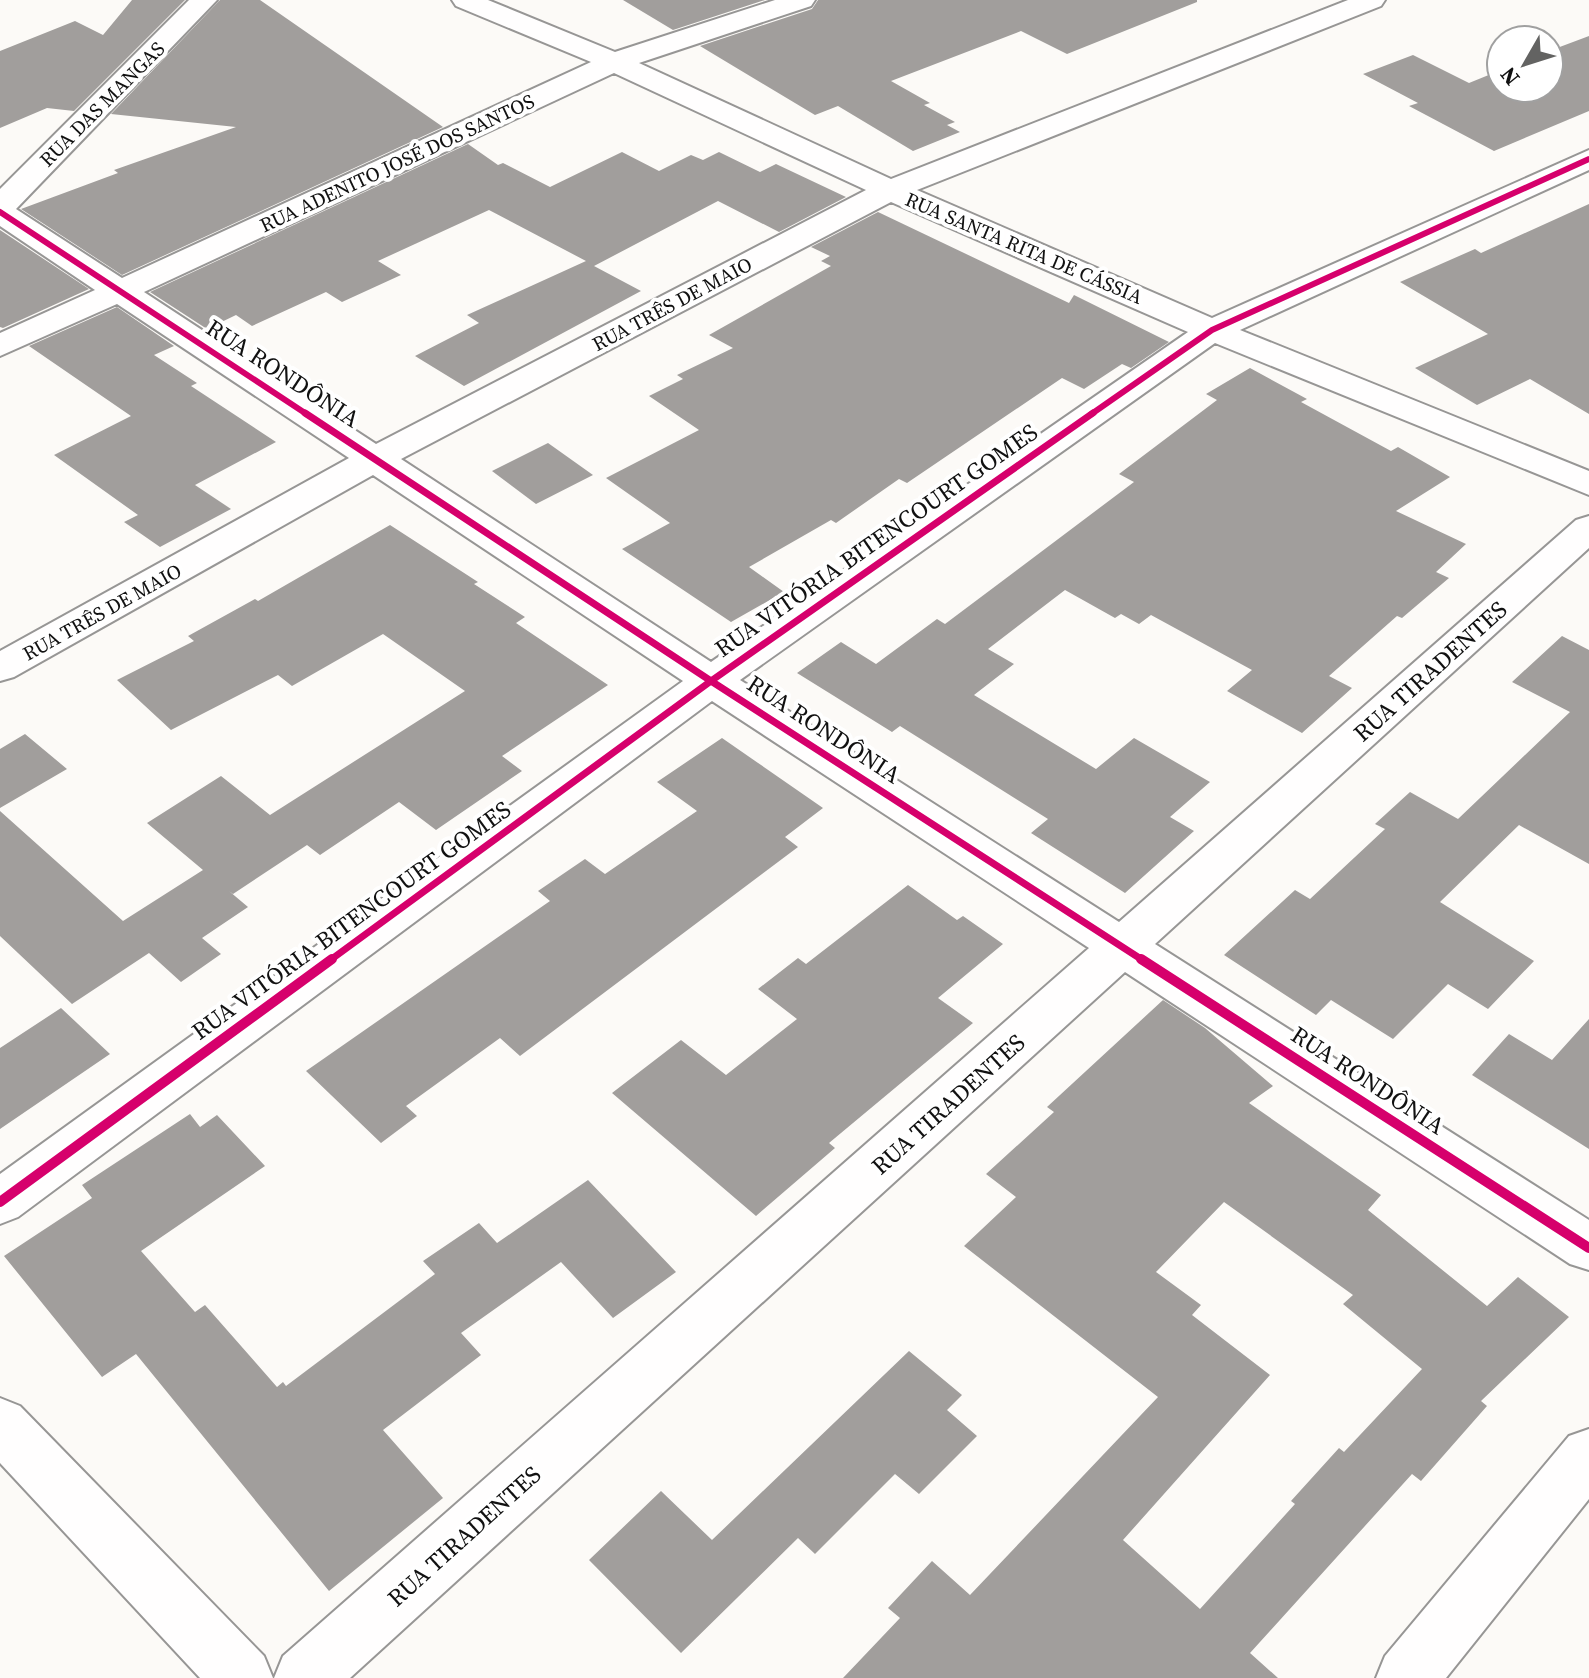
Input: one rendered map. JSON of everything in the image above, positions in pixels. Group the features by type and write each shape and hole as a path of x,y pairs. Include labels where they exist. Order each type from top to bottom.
{"street":[{"name":"RUA DAS MANGAS","path":"0,210 204,0"},
{"name":"RUA SANTA RITA DE CÁSSIA","path":"465,0 614,62 890,190 1212,330 1589,484"},
{"name":"RUA ADENITO JOSÉ DOS SANTOS","path":"0,346 614,62 802,0"},
{"name":"RUA TRÊS DE MAIO","path":"0,668 376,458 890,190 1372,0"},
{"name":"RUA VITÓRIA BITENCOURT GOMES","path":"0,1202 711,681 1212,330 1589,159"},
{"name":"RUA RONDÔNIA","path":"0,210 711,681 1589,1248"},
{"name":"RUA TIRADENTES","path":"305,1678 1589,528"},
{"path":"0,1424 242,1678"},
{"path":"1407,1678 1589,1455"}],"building":[{"path":"132,0 185,0 74,111 47,108 0,128 0,51 75,21 103,35"},
{"path":"220,0 260,0 443,127 122,275 21,209 118,173 114,170 236,127 111,114"},
{"path":"623,0 765,0 673,30"},
{"path":"818,0 1197,2 1067,54 1021,31 891,81 930,103 924,105 955,122 947,125 960,132 913,151 838,106 815,115 700,46 812,9"},
{"path":"1589,36 1589,111 1494,151 1409,106 1418,103 1363,74 1413,55 1469,83 1485,76 1485,104 1565,104 1565,45"},
{"path":"468,144 498,165 503,163 550,187 622,152 659,171 691,155 703,160 719,152 760,172 776,164 846,197 779,232 718,201 594,266 641,291 464,386 415,356 479,323 467,315 586,261 489,210 378,261 401,275 342,302 326,292 252,326 236,315 207,329 150,292"},
{"path":"1589,204 1589,414 1530,379 1477,405 1415,368 1488,334 1400,282 1475,249 1481,253"},
{"path":"878,212 1069,303 1074,295 1169,342 1131,368 1122,364 1084,389 1062,378 907,483 899,479 836,523 831,520 749,567 784,592 731,622 622,549 670,523 606,478 699,430 649,396 683,379 677,375 733,348 709,335 831,266 821,261 830,256 811,247"},
{"path":"0,230 89,289 0,327"},
{"path":"117,307 174,346 154,355 197,383 191,386 276,442 195,485 231,509 160,547 124,522 138,515 54,455 131,416 29,346"},
{"path":"1250,368 1307,399 1301,402 1391,451 1398,447 1450,477 1396,511 1466,544 1436,572 1449,578 1402,618 1397,616 1329,676 1352,688 1302,733 1227,691 1252,670 1151,615 1139,624 1121,614 1115,618 1065,590 988,649 1014,664 974,695 1096,769 1134,738 1210,782 1170,817 1194,831 1125,893 1031,833 1048,819 900,726 892,732 797,673 841,642 876,664 937,619 945,624 1134,482 1119,474 1217,400 1206,394"},
{"path":"548,443 593,475 536,504 492,471"},
{"path":"390,525 478,582 474,584 525,617 516,623 608,685 502,756 522,771 436,830 399,802 320,855 307,845 233,894 229,891 248,907 202,938 221,954 181,982 149,953 72,1004 0,936 0,811 123,921 203,870 147,823 221,776 270,815 465,691 383,634 292,686 278,675 171,730 117,680 194,641 188,636 255,599 258,601"},
{"path":"1562,636 1589,650 1589,864 1519,825 1440,902 1534,961 1488,1009 1448,984 1393,1039 1331,1000 1316,1015 1224,955 1295,890 1310,899 1385,829 1375,824 1410,792 1458,819 1570,712 1512,682"},
{"path":"25,734 67,769 0,808 0,749"},
{"path":"722,738 823,808 785,837 798,847 520,1056 500,1038 406,1106 417,1116 381,1143 306,1071 550,901 538,891 585,859 605,874 697,811 657,782"},
{"path":"908,885 957,920 963,916 1003,944 938,998 973,1023 829,1143 835,1148 756,1216 612,1093 681,1040 726,1075 797,1019 758,989 798,958 806,964"},
{"path":"1163,1000 1205,1028 1273,1086 1249,1103 1381,1195 1368,1210 1487,1306 1518,1277 1569,1317 1481,1401 1487,1406 1421,1481 1412,1474 1250,1653 1278,1678 843,1678 900,1618 888,1608 932,1561 970,1595 1158,1397 964,1246 1016,1197 986,1174 1054,1112 1047,1107","holes":["1224,1202 1353,1295 1343,1304 1422,1369 1344,1452 1339,1448 1291,1501 1295,1504 1200,1609 1123,1540 1270,1375 1192,1315 1201,1305 1156,1272"]},
{"path":"61,1008 110,1054 0,1129 0,1048"},
{"path":"1589,1019 1589,1149 1472,1075 1509,1034 1552,1060"},
{"path":"190,1114 200,1127 217,1115 265,1166 141,1251 195,1312 205,1305 277,1387 283,1382 286,1386 435,1274 423,1261 479,1223 497,1243 588,1180 676,1272 613,1318 561,1262 461,1333 481,1355 383,1430 443,1498 329,1591 136,1354 102,1377 4,1256 92,1198 82,1185"},
{"path":"909,1351 962,1395 947,1410 977,1436 919,1494 895,1474 815,1554 798,1538 681,1653 589,1560 661,1491 712,1540"}],"cycle path":[{"path":"0,1202 711,681 1212,330 1589,159"},
{"path":"0,212 711,681 1589,1248"}]}
